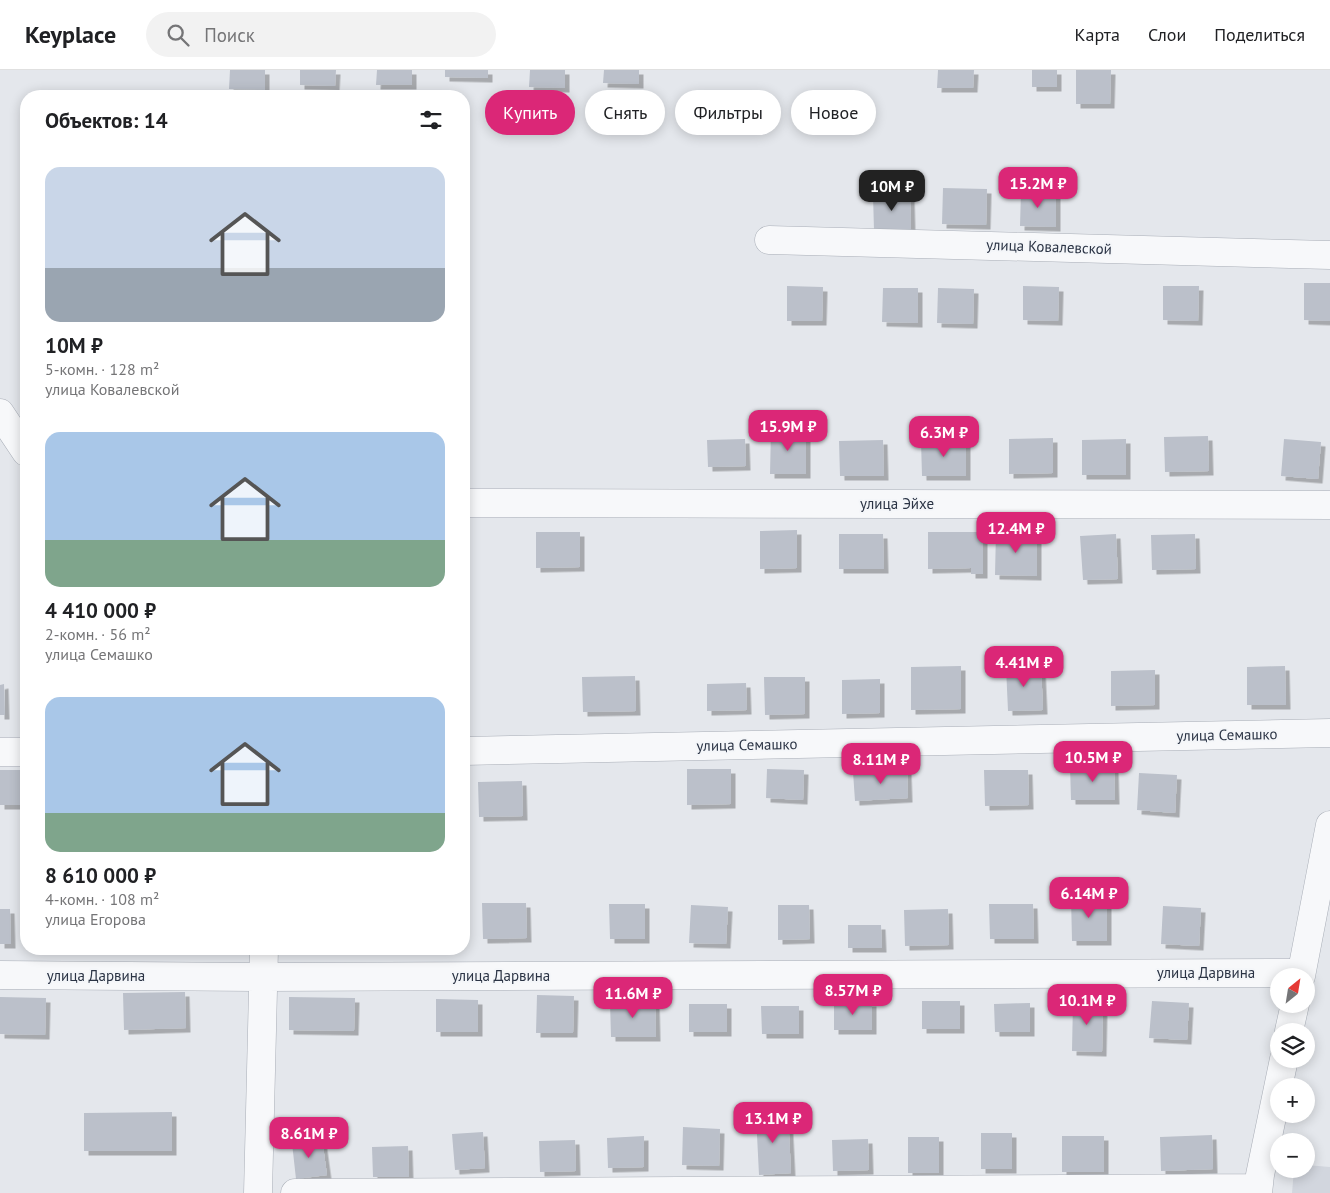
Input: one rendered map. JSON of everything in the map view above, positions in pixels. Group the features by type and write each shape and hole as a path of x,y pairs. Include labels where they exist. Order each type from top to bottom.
{"street":[{"name":"улица Ковалевской","path":"769,240 1330,255"},
{"path":"0,413 20,443"},
{"name":"улица Эйхе","path":"470,503 1330,505"},
{"name":"улица Семашко","path":"470,751 1330,733"},
{"path":"0,752 20,752"},
{"path":"1302,968 1330,824"},
{"path":"258,1193 264,955"},
{"name":"улица Дарвина","path":"0,975 263,977 1270,975"},
{"path":"295,1193 1258,1191 1282,1068"}],"shaded area":[{"path":"1315,1166 1330,1167 1330,1193 1292,1193 1293,1178 1315,1178"}],"building":[{"path":"230,70 265,70 265,90 229,89"},
{"path":"300,70 336,70 335,86 300,85"},
{"path":"377,70 412,70 412,85 376,85"},
{"path":"445,70 488,70 488,78 445,77"},
{"path":"530,70 565,70 565,88 529,87"},
{"path":"604,70 639,70 639,84 603,83"},
{"path":"938,70 974,70 973,88 937,88"},
{"path":"1032,70 1057,70 1057,87 1032,87"},
{"path":"1076,70 1111,70 1110,104 1076,104"},
{"path":"943,188 987,189 986,225 942,224"},
{"path":"1021,191 1056,192 1056,227 1020,226"},
{"path":"910,193 911,230 874,231 873,194"},
{"path":"1304,283 1330,283 1330,321 1304,320"},
{"path":"787,286 823,287 822,321 787,321"},
{"path":"1023,286 1059,287 1058,321 1023,320"},
{"path":"1163,286 1199,286 1198,321 1163,320"},
{"path":"883,288 918,288 918,323 882,322"},
{"path":"938,288 974,289 973,324 937,323"},
{"path":"771,430 806,430 806,474 770,474"},
{"path":"1208,436 1209,471 1165,472 1164,437"},
{"path":"1053,438 1053,473 1009,474 1009,439"},
{"path":"745,439 746,466 708,467 707,440"},
{"path":"1126,439 1126,475 1082,475 1082,440"},
{"path":"1284,439 1321,442 1318,479 1281,476"},
{"path":"883,440 884,476 840,476 839,441"},
{"path":"966,440 966,476 922,476 921,441"},
{"path":"797,530 797,568 760,569 760,531"},
{"path":"996,531 1037,532 1037,576 995,575"},
{"path":"536,532 580,532 580,567 536,568"},
{"path":"928,532 983,532 983,574 971,574 971,568 928,569"},
{"path":"839,534 883,534 884,569 839,569"},
{"path":"1116,534 1118,579 1083,580 1080,536"},
{"path":"1195,534 1196,569 1152,570 1151,535"},
{"path":"961,666 961,709 911,710 911,667"},
{"path":"1041,666 1043,710 1008,711 1006,667"},
{"path":"1285,666 1286,705 1247,705 1247,667"},
{"path":"1155,670 1155,705 1111,706 1111,671"},
{"path":"635,676 636,711 583,712 582,677"},
{"path":"764,677 805,677 805,714 765,715"},
{"path":"880,679 880,713 842,714 842,680"},
{"path":"746,683 747,710 707,711 707,684"},
{"path":"4,684 5,715 0,715 0,685"},
{"path":"1070,765 1114,765 1115,800 1071,800"},
{"path":"687,769 731,769 731,804 687,805"},
{"path":"767,769 804,770 803,800 766,798"},
{"path":"0,770 20,770 20,805 0,805"},
{"path":"907,770 908,798 855,801 853,772"},
{"path":"984,770 1028,770 1029,805 985,806"},
{"path":"1139,773 1177,775 1175,813 1137,810"},
{"path":"522,781 523,816 479,817 478,782"},
{"path":"1071,897 1107,897 1107,941 1072,941"},
{"path":"482,903 526,903 527,938 483,939"},
{"path":"609,904 645,904 645,939 610,939"},
{"path":"989,904 1033,904 1034,939 990,939"},
{"path":"691,905 728,907 726,944 689,943"},
{"path":"778,905 809,905 810,939 778,940"},
{"path":"1163,906 1201,908 1199,946 1161,944"},
{"path":"0,909 10,909 11,944 0,944"},
{"path":"948,909 949,945 905,946 904,910"},
{"path":"848,925 881,925 882,948 848,948"},
{"path":"185,992 186,1028 124,1030 123,993"},
{"path":"537,995 574,996 573,1033 536,1033"},
{"path":"0,997 46,998 45,1035 0,1034"},
{"path":"289,997 355,998 354,1031 289,1030"},
{"path":"436,999 478,1000 478,1032 436,1032"},
{"path":"655,1000 656,1037 611,1037 610,1001"},
{"path":"922,1001 960,1001 960,1029 922,1029"},
{"path":"1073,1001 1103,1002 1102,1052 1072,1051"},
{"path":"1152,1001 1189,1003 1187,1040 1149,1038"},
{"path":"834,1002 872,1002 872,1030 834,1030"},
{"path":"1030,1003 1030,1032 995,1032 994,1004"},
{"path":"689,1004 727,1004 727,1032 689,1032"},
{"path":"761,1006 799,1006 799,1034 762,1034"},
{"path":"172,1112 172,1151 84,1151 84,1113"},
{"path":"788,1114 791,1173 759,1175 756,1115"},
{"path":"683,1127 720,1129 719,1166 682,1165"},
{"path":"483,1132 485,1168 455,1170 452,1134"},
{"path":"981,1133 1012,1133 1012,1169 981,1169"},
{"path":"1212,1135 1213,1169 1161,1171 1160,1137"},
{"path":"644,1136 644,1167 608,1168 607,1138"},
{"path":"1062,1136 1104,1136 1104,1172 1062,1172"},
{"path":"908,1137 939,1137 939,1173 908,1173"},
{"path":"322,1139 327,1175 296,1179 292,1143"},
{"path":"868,1139 869,1170 833,1171 832,1140"},
{"path":"575,1140 576,1171 540,1172 539,1141"},
{"path":"408,1146 409,1177 373,1177 372,1147"}]}
